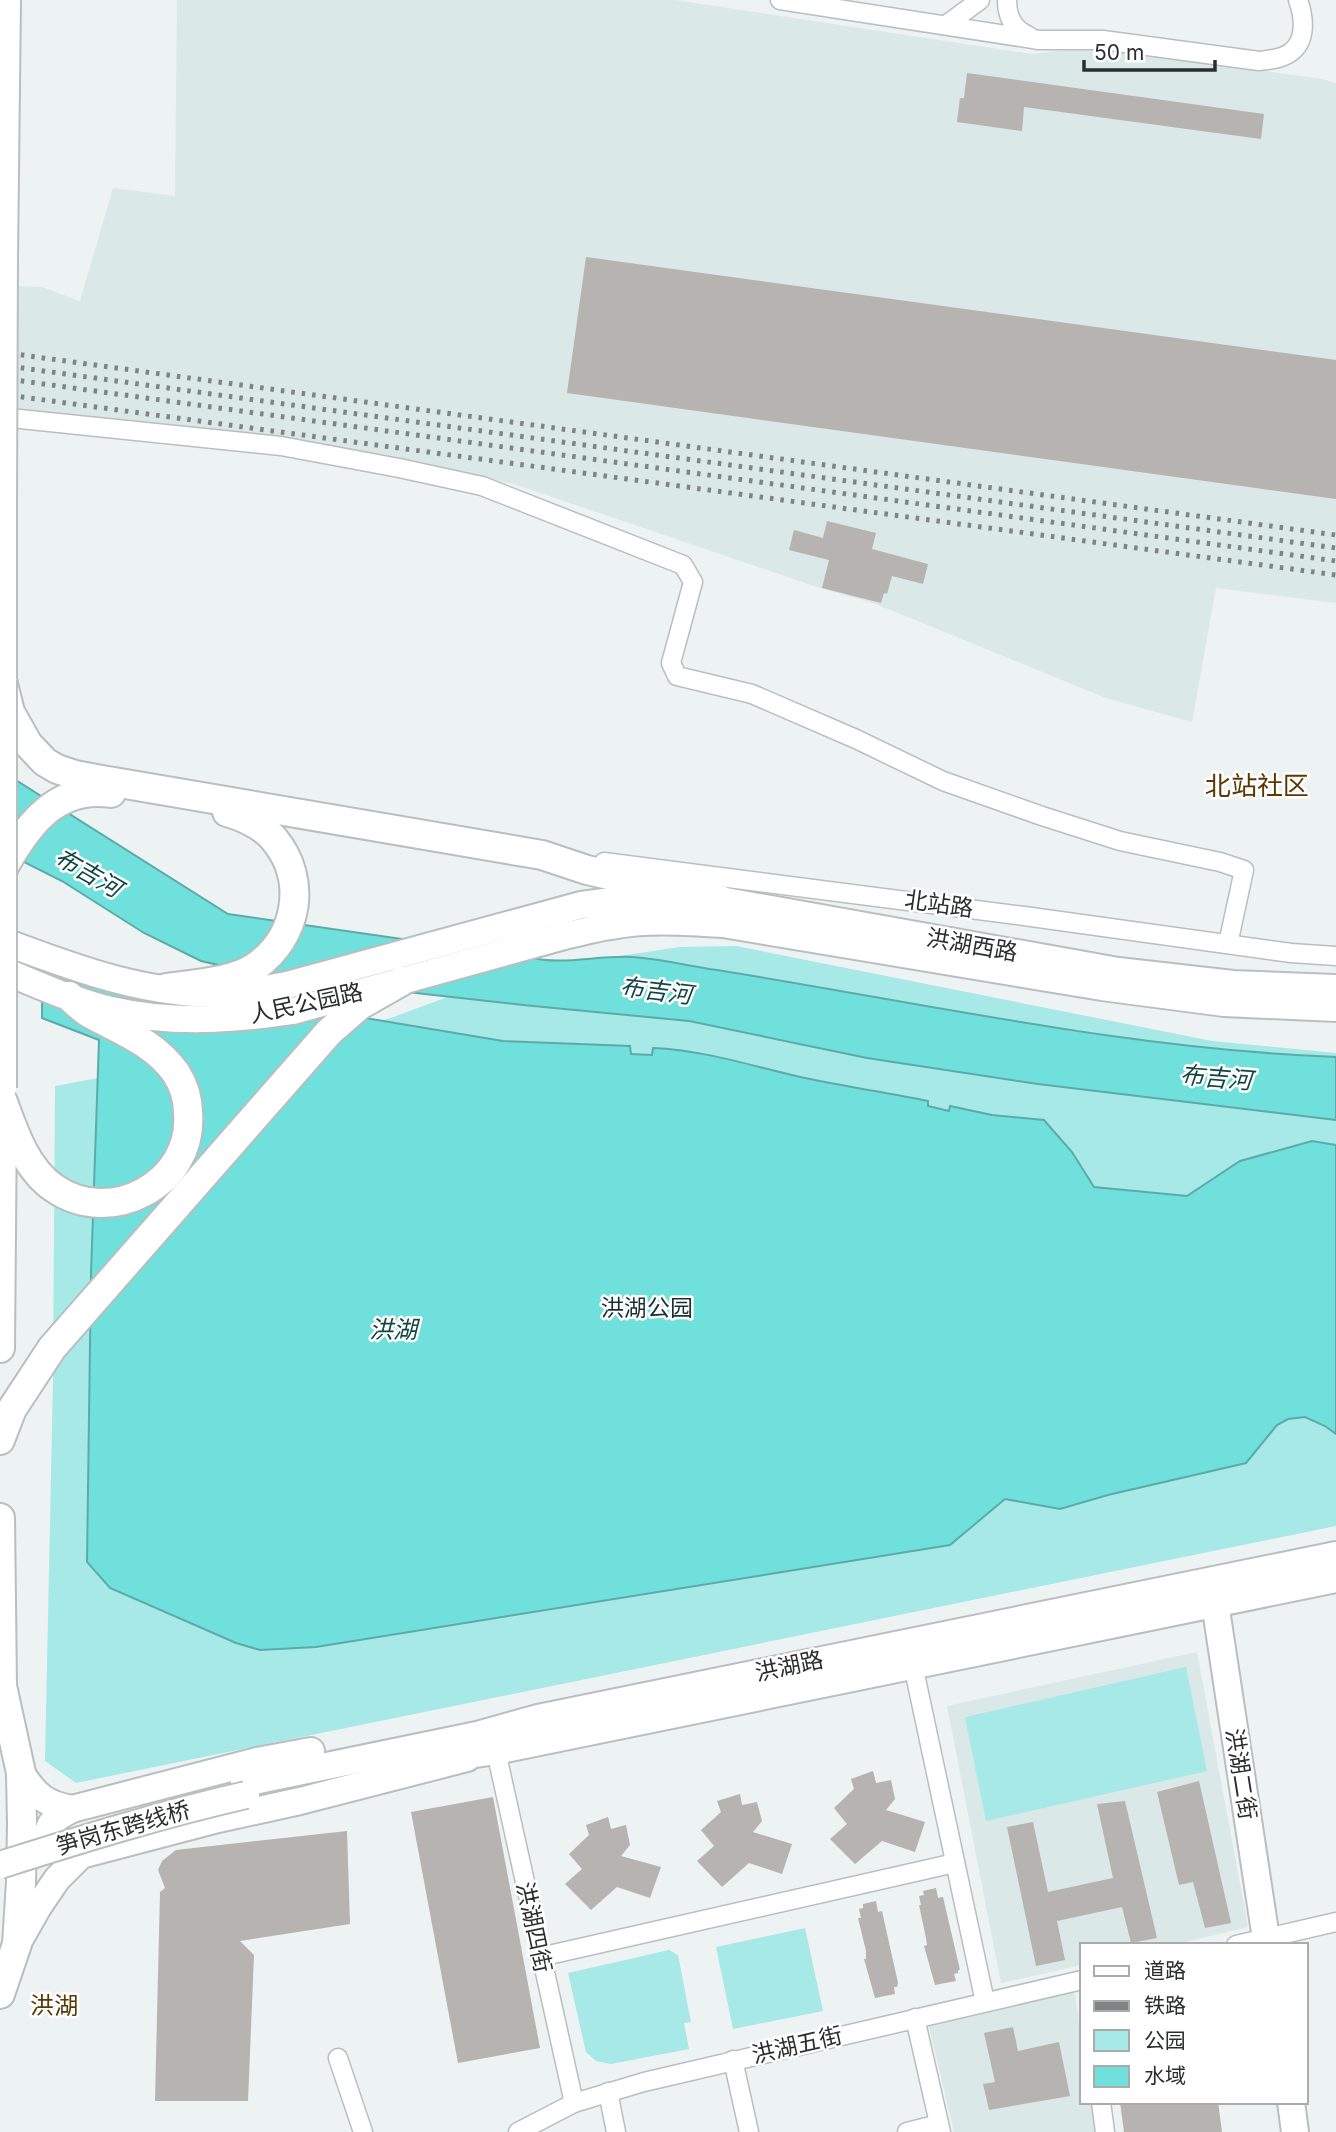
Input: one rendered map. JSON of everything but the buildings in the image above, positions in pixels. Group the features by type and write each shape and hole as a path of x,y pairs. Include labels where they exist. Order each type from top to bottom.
{"main road":[{"path":"0,1348 6,0"},
{"path":"6,48 15,0"},
{"path":"2,680 10,712 35,753 45,762 75,775 242,816 274,838 286,858 295,891 289,926 282,940 265,960 234,977 166,988"},
{"path":"2,870 16,845 34,822 57,802 89,792 107,792 177,798 542,855 587,870 720,900"},
{"path":"0,1440 12,1409 52,1348 329,1032 360,1005 402,981"},
{"path":"2,1095 15,1136 29,1160 54,1188 73,1197 91,1202 122,1200 156,1186 172,1170 184,1150 190,1127 188,1101 178,1076 165,1058 147,1043 86,1012 69,996"},
{"path":"0,1518 1,1697 21,1773 21,1882 17,1944 0,1994"}],"street":[{"path":"780,0 1039,40 1103,40 1259,61 1277,59 1291,52 1299,42 1303,27 1302,10 1298,0"},
{"path":"946,25 980,0"},
{"path":"1007,0 1008,15 1013,24 1021,32 1039,40"},
{"path":"0,416 281,446 482,486 683,565 693,582 671,663 677,676 752,694 856,739 943,781 1042,816 1120,841 1220,862 1244,870 1228,944"},
{"name":"北站路","path":"542,855 687,871 1291,953 1336,956"},
{"name":"洪湖西路","path":"611,913 651,896 720,900 1130,972 1233,984 1336,988"},
{"name":"人民公园路","path":"0,940 91,973 128,983 201,993 237,993 287,985 581,905 611,913"},
{"name":"洪湖西路","path":"611,913 648,922 723,924 1115,989 1224,1003 1336,1008"},
{"name":"人民公园路","path":"0,969 110,1010 153,1017 207,1020 256,1016 293,1011 568,935 611,913"},
{"name":"洪湖路","path":"245,1789 477,1735 538,1718 1336,1555"},
{"name":"洪湖路","path":"245,1789 496,1751 1336,1579"},
{"name":"洪湖二街","path":"1215,1603 1267,1941"},
{"path":"913,1665 985,2002"},
{"path":"496,1751 81,1855 68,1856 58,1852 51,1846 48,1836 49,1826 60,1815 72,1809 257,1761 480,1721 538,1718"},
{"name":"洪湖四街","path":"496,1751 574,2103"},
{"path":"21,1773 42,1799 52,1805 72,1809"},
{"name":"笋岗东跨线桥","path":"0,1849 184,1795 245,1789"},
{"name":"笋岗东跨线桥","path":"0,1865 245,1789"},
{"path":"17,1944 44,1898 81,1855"},
{"path":"540,1957 955,1863"},
{"path":"1267,1941 1336,1922"},
{"name":"洪湖五街","path":"518,2132 574,2103 608,2092 733,2060 1080,1980"},
{"path":"907,2132 940,2128 915,2018"},
{"path":"338,2058 363,2132"},
{"path":"733,2060 749,2132"},
{"path":"608,2092 616,2132"},
{"path":"1101,2104 1105,2132"},
{"path":"1291,2104 1295,2132"}],"shaded area":[{"path":"177,0 675,0 1032,54 1091,47 1336,83 1336,603 1216,588 1192,722 1106,698 876,604 820,588 514,484 343,451 0,408 0,286 42,287 80,301 113,188 175,196"},
{"path":"1197,1652 1248,1927 1180,1943 1080,1943 1080,1965 1001,1983 947,1706"},
{"path":"1074,1989 1080,2027 1080,2104 1092,2104 1097,2132 954,2132 929,2026"}],"green space":[{"name":"洪湖","path":"736,946 1212,1041 1336,1053 1336,1526 76,1783 45,1761 53,1380 55,1086 358,1030 461,992 573,963 680,947"},
{"path":"1186,1667 1207,1771 986,1821 965,1717"},
{"path":"805,1928 823,2011 733,2029 716,1947"},
{"path":"669,1950 678,1955 691,2022 684,2023 689,2049 611,2064 596,2061 586,2052 568,1973"}],"water":[{"name":"布吉河","path":"0,770 228,914 541,960 619,957 654,959 1103,1035 1180,1045 1336,1057 1336,1120 1038,1084 867,1058 689,1021 272,977 201,961 144,933 62,881 0,850"},
{"name":"洪湖","path":"42,964 503,1041 630,1046 631,1054 652,1055 653,1048 689,1052 812,1080 928,1101 928,1106 949,1111 950,1106 992,1115 1044,1120 1072,1152 1094,1187 1187,1196 1240,1161 1312,1141 1336,1145 1336,1434 1305,1417 1288,1419 1277,1425 1246,1463 1060,1509 1005,1499 950,1545 316,1647 260,1650 236,1643 110,1588 87,1562 91,1273 99,1040 42,1018"}],"railway":[{"path":"0,352 1336,535"},
{"path":"0,365 1336,548"},
{"path":"0,378 1336,561"},
{"path":"0,394 1336,575"}],"district":[{"name":"北站社区","path":"1257,786"},
{"name":"洪湖","path":"54,2006"}],"park label":[{"name":"洪湖公园","path":"647,1308"}]}
